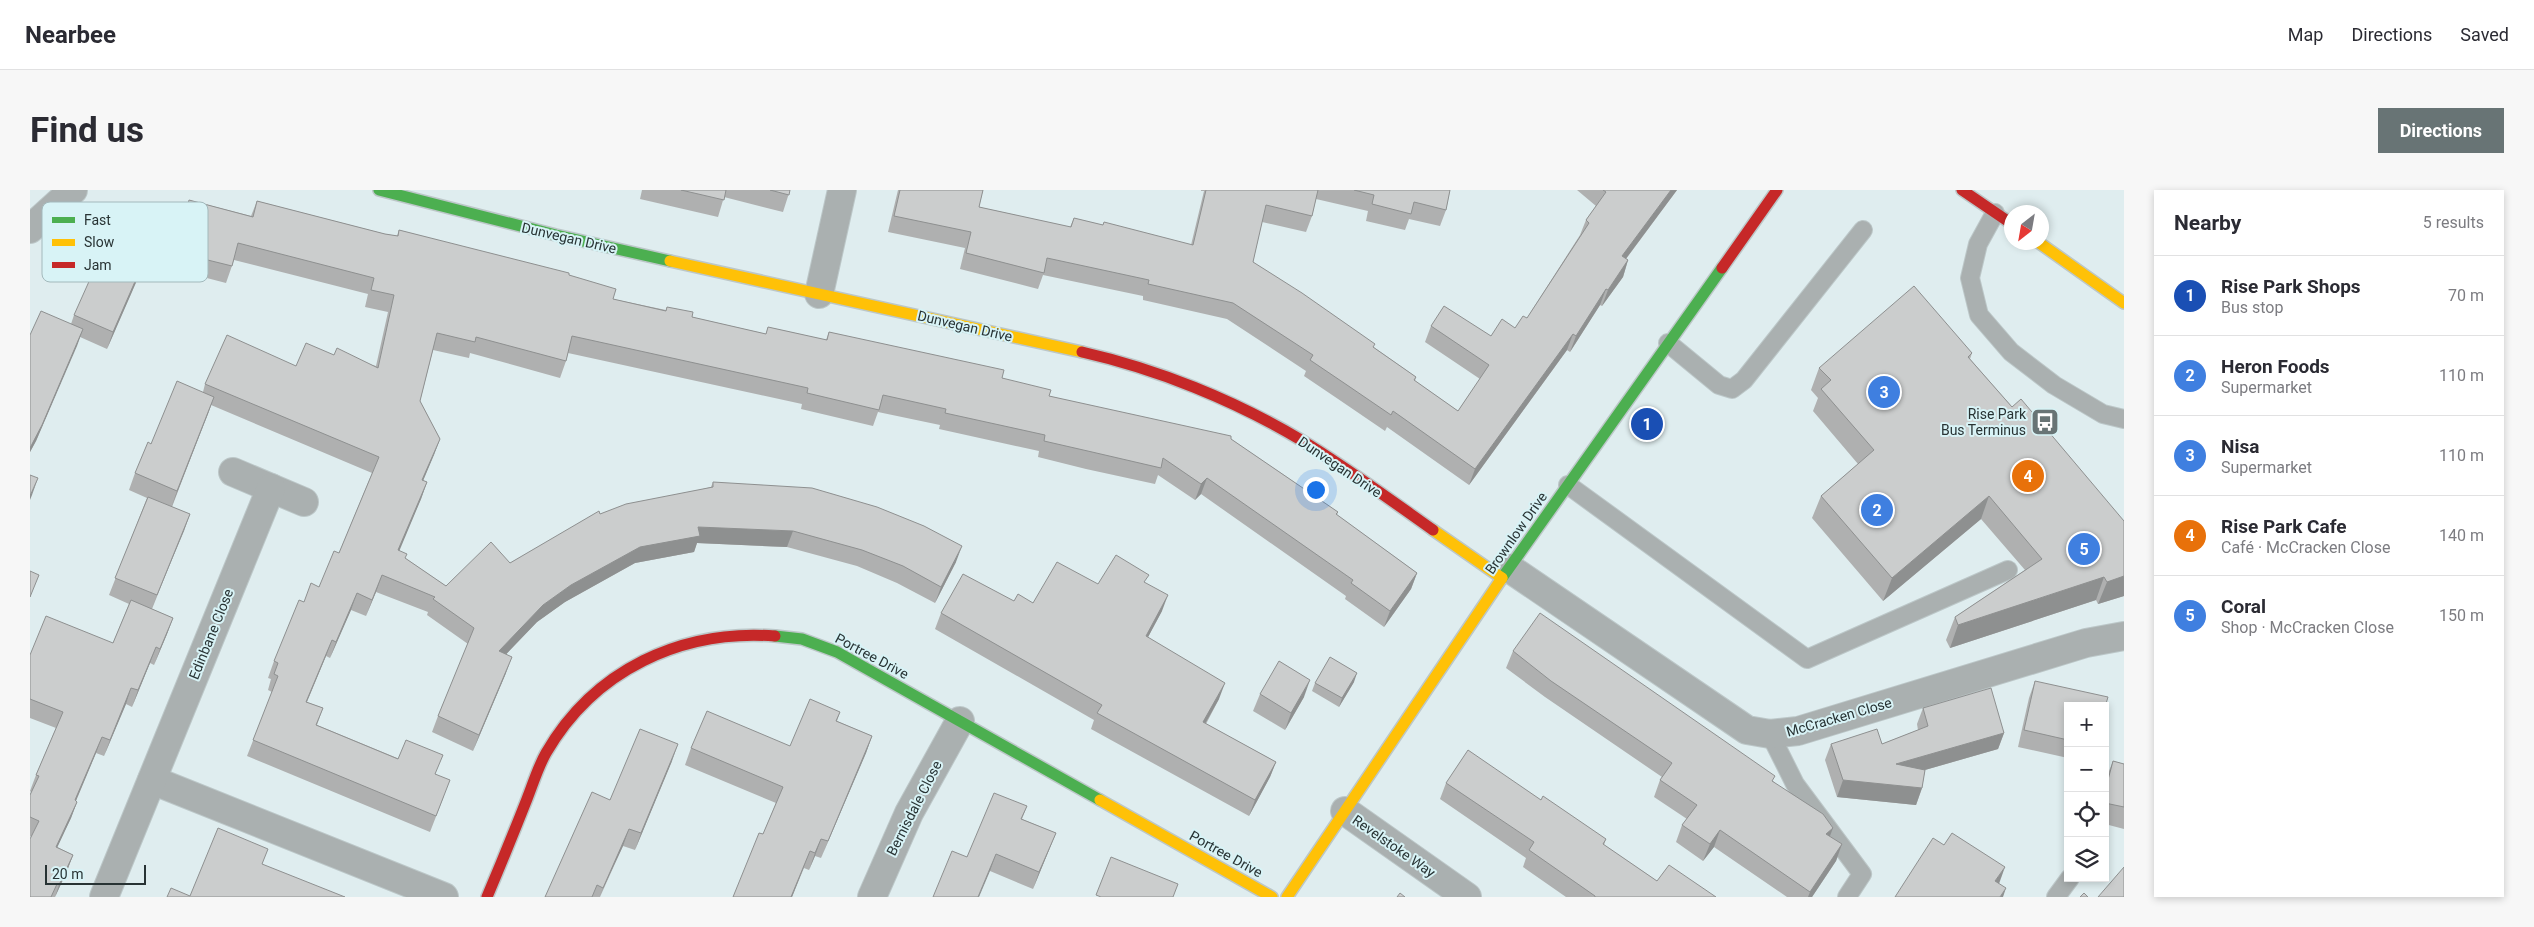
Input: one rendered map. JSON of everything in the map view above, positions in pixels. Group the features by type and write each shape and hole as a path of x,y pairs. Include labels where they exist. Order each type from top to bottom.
{"street":[{"path":"60,202 73,190"},
{"name":"Dunvegan Drive","path":"379,190 556,236 1103,357 1163,375 1220,397 1270,422 1318,450 1506,573"},
{"path":"819,294 842,190"},
{"name":"Brownlow Drive","path":"1287,897 1506,573 1777,190"},
{"path":"1962,190 2004,219"},
{"path":"30,229 42,218"},
{"path":"2049,250 2124,303"},
{"path":"233,472 304,502"},
{"name":"Edinbane Close","path":"104,897 271,488"},
{"name":"McCracken Close","path":"1506,573 1747,730 1770,734 1798,731 2086,644 2123,642"},
{"name":"Portree Drive","path":"487,897 546,753 570,717 597,690 631,665 664,651 701,640 735,634 793,637 837,652 1272,897"},
{"name":"Bernisdale Close","path":"872,897 908,813 960,721"},
{"path":"152,780 444,897"},
{"name":"Revelstoke Way","path":"1345,811 1467,897"}],"lane":[{"path":"1995,213 1978,244 1970,278 1979,315 2011,352 2054,385 2103,414 2124,419"},
{"path":"1668,343 1720,385 1732,389 1744,380 1863,230"},
{"path":"1568,485 1807,659 2008,570"},
{"path":"1770,734 1795,784 1862,874 1847,897"},
{"path":"2056,897 2067,882"}],"building":[{"path":"681,190 726,190 724,200"},
{"path":"770,190 790,190 789,195"},
{"path":"900,190 983,190 979,207 1071,227 1074,218 1103,225 1104,222 1193,245 1206,190 1318,190 1312,216 1266,205 1253,262 1302,293 1375,344 1373,347 1416,377 1414,380 1458,411 1489,365 1431,326 1444,306 1491,336 1502,319 1515,328 1523,316 1527,318 1589,223 1586,220 1606,192 1603,190 1671,190 1622,256 1628,260 1608,290 1606,289 1576,336 1573,334 1475,469 1393,411 1391,415 1310,360 1313,355 1233,303 1148,284 1149,280 1047,258 1044,273 966,253 971,232 894,216"},
{"path":"1354,190 1450,190 1446,210 1414,202 1411,214 1372,204 1374,195"},
{"path":"257,201 385,234 398,236 399,230 569,273 569,275 616,289 613,299 666,311 667,307 693,312 692,317 766,334 768,327 827,340 829,332 1004,370 1002,378 1051,390 1049,396 1231,436 1231,439 1338,512 1336,514 1417,573 1390,611 1351,583 1353,580 1207,478 1201,484 1163,458 1161,468 1044,441 1045,435 945,413 946,409 883,395 879,410 807,393 808,388 572,336 566,361 476,337 475,342 437,333 420,401 440,439 422,480 427,482 398,550 407,554 405,558 446,586 491,542 510,563 599,511 600,514 626,504 713,487 713,482 812,488 877,507 924,526 962,546 941,587 903,566 862,550 793,531 698,527 700,536 640,547 571,585 543,605 499,651 512,657 479,735 438,716 474,628 433,599 435,597 382,575 372,600 357,593 336,642 332,640 306,702 323,708 316,725 398,759 406,740 443,755 435,774 450,780 436,816 253,740 278,676 274,674 278,663 274,661 299,600 304,602 311,583 319,587 334,551 339,553 379,457 205,384 227,335 296,366 306,343 334,355 337,348 378,368 394,295 371,290 374,278 238,243 232,266 208,260 208,205 253,217"},
{"path":"89,282 135,282 113,332 74,315"},
{"path":"1914,286 1972,353 1968,357 2012,407 2021,399 2124,521 2124,576 2107,582 2104,577 1958,625 1955,617 2042,559 1989,496 1892,578 1821,496 1874,450 1821,389 1831,380 1819,368"},
{"path":"41,311 83,329 42,425 30,448 30,335"},
{"path":"177,381 214,397 177,491 135,473 148,442 151,444"},
{"path":"30,475 38,478 30,496"},
{"path":"148,497 190,514 157,595 115,578"},
{"path":"1116,555 1149,575 1144,582 1168,595 1146,636 1225,683 1203,722 1276,762 1255,800 1097,713 1102,705 941,613 963,574 1014,601 1018,594 1033,603 1057,562 1098,584"},
{"path":"30,571 39,575 30,597"},
{"path":"131,600 173,618 160,649 156,647 138,690 131,688 110,740 102,737 75,800 77,802 56,847 73,855 59,885 57,884 51,897 30,897 30,839 39,821 30,817 30,795 39,776 36,775 63,712 30,699 30,655 46,616 113,643"},
{"path":"1540,613 1775,776 1772,781 1823,814 1833,828 1826,834 1842,844 1810,892 1720,830 1710,844 1682,825 1697,805 1660,780 1672,763 1551,681 1513,651"},
{"path":"1330,657 1357,673 1342,698 1315,683"},
{"path":"1279,661 1310,680 1291,713 1260,694"},
{"path":"2035,681 2108,697 2106,702 2064,702 2064,739 2024,730"},
{"path":"1991,688 2004,733 1896,764 1925,770 1922,788 1843,780 1831,744 1877,729 1882,744 1928,726 1923,708"},
{"path":"810,699 840,712 836,721 872,736 828,841 821,839 815,853 810,851 791,897 733,897 759,833 763,834 783,787 691,748 707,711 790,746"},
{"path":"640,729 678,744 641,833 629,829 603,888 597,885 592,897 545,897 592,792 610,800"},
{"path":"1468,750 1541,800 1543,796 1606,839 1603,844 1657,881 1669,865 1716,897 1595,897 1529,850 1534,842 1446,783"},
{"path":"2113,761 2124,764 2124,807 2109,804 2109,776"},
{"path":"994,793 1027,806 1021,819 1056,833 1039,872 996,854 978,897 933,897 952,851 967,857"},
{"path":"218,828 268,849 262,864 345,897 167,897 171,888 190,896"},
{"path":"1952,833 2005,867 1995,881 2006,888 2000,897 1895,897 1933,838 1944,845"},
{"path":"1111,857 1178,884 1173,897 1101,897 1096,895"},
{"path":"2124,867 2124,897 2098,897"},
{"path":"1400,893 1405,897 1397,897"},
{"path":"2084,893 2088,897 2080,897"}],"traffic: fast":[{"path":"379,190 556,235 670,261"},
{"path":"1502,578 1722,268"},
{"path":"775,636 802,639 837,652 1100,800"}],"traffic: slow":[{"path":"2049,250 2124,303"},
{"path":"670,261 1082,352"},
{"path":"1433,530 1502,578"},
{"path":"1287,897 1502,578"},
{"path":"1100,800 1272,897"}],"traffic: jam":[{"path":"1722,268 1777,190"},
{"path":"1962,190 2004,219"},
{"path":"1082,352 1138,367 1194,387 1275,425 1318,450 1433,530"},
{"path":"487,897 543,758 566,724 589,699 615,678 643,661 674,648 706,640 740,636 775,636"}],"place":[{"name":"Nisa","path":"1884,392"},
{"name":"Rise Park Bus Terminus","path":"2045,422"},
{"name":"Rise Park Shops","path":"1647,424"},
{"name":"Rise Park Cafe","path":"2028,476"},
{"name":"Heron Foods","path":"1877,510"},
{"name":"Coral","path":"2084,549"}]}
